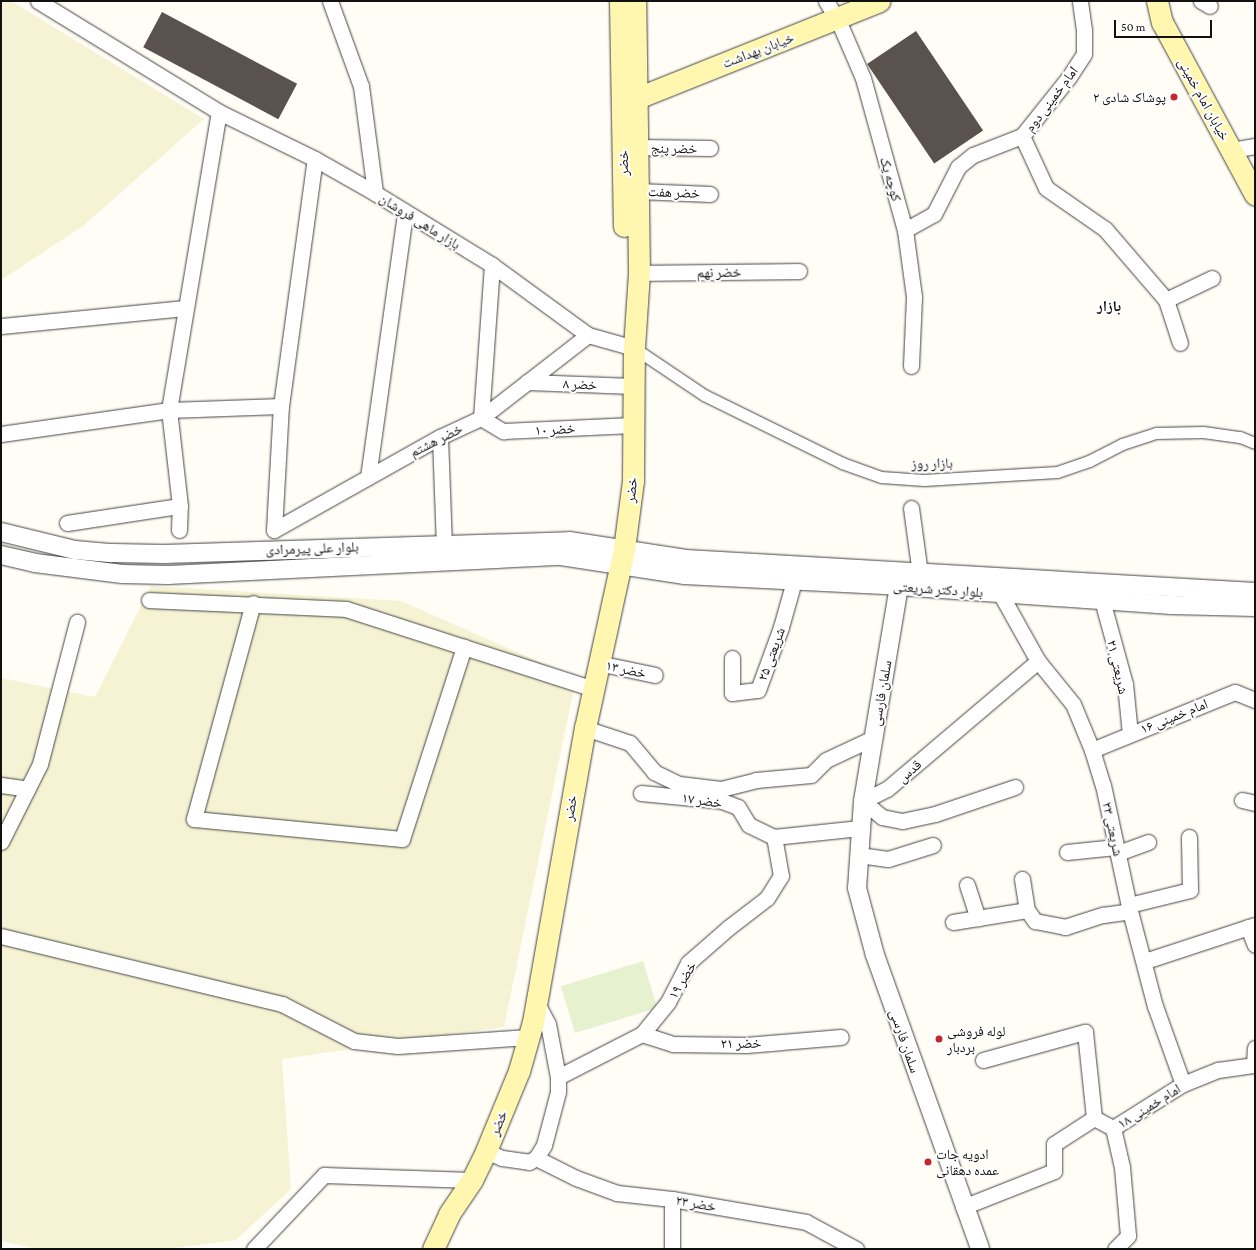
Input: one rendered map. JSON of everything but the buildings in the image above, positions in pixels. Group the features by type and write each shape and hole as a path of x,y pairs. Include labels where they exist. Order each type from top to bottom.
{"main road":[{"name":"خضر","path":"433,1249 449,1214 472,1180 486,1151 519,1071 536,1001 598,663 623,557 633,481 634,348 639,273 638,147 629,98 620,1"},
{"name":"خضر","path":"634,348 625,273 629,98 636,1"},
{"name":"خیابان بهداشت","path":"629,98 838,20 879,1"},
{"name":"خیابان امام خمینی","path":"1157,1 1162,22 1255,195"}],"street":[{"path":"38,1 219,112 315,159 375,192"},
{"name":"بازار ماهی فروشان","path":"330,1 361,86 375,192 492,266 588,335 634,348"},
{"name":"کوچه یک","path":"826,1 838,20 863,78 905,230 914,297 911,366"},
{"name":"امام خمینی دوم","path":"905,230 934,214 958,167 973,156 1022,136 1084,54 1084,30 1080,1"},
{"path":"179,530 180,506 169,410 219,112"},
{"path":"1022,136 1046,188 1104,229 1166,300 1180,343"},
{"path":"1232,150 1255,146"},
{"name":"خضر پنج","path":"638,147 710,148"},
{"path":"1,434 169,410 281,406 315,159"},
{"name":"خضر هفت","path":"638,191 710,194"},
{"path":"368,477 405,212"},
{"path":"481,418 492,266"},
{"name":"خضر نهم","path":"639,273 799,270"},
{"path":"1166,300 1212,278"},
{"path":"1,326 185,308"},
{"name":"خضر هشتم","path":"281,406 274,530 440,438 481,418 588,335"},
{"name":"بازار روز","path":"634,348 704,395 842,463 881,477 924,480 1057,472 1089,460 1122,444 1156,433 1203,432 1240,437 1255,443"},
{"name":"خضر ۸","path":"527,382 633,386"},
{"name":"خضر ۱۰","path":"481,418 503,431 633,425"},
{"path":"440,438 444,552"},
{"path":"67,523 180,506"},
{"path":"911,508 920,574"},
{"name":"بلوار علی پیرمرادی","path":"1,532 75,550 112,553 444,552 623,557"},
{"name":"بلوار علی پیرمرادی","path":"1,555 35,563 129,574 444,552"},
{"name":"بلوار دکتر شریعتی","path":"623,557 794,582 899,586 1102,600 1255,607"},
{"name":"بلوار دکتر شریعتی","path":"685,567 920,574 1255,592"},
{"name":"شریعتی ۲۵","path":"732,658 732,692 758,690 781,628 794,582"},
{"name":"سلمان فارسی","path":"863,801 899,586"},
{"name":"شریعتی ۲۳","path":"1000,593 1038,661 1073,704 1092,750 1104,785 1129,908 1145,961 1155,1006 1183,1084"},
{"path":"149,600 346,609 593,688"},
{"name":"شریعتی ۲۱","path":"1102,600 1124,684 1130,734"},
{"path":"253,604 194,819 402,839 464,647"},
{"path":"1,842 40,764 77,622"},
{"name":"قدس","path":"863,801 887,789 1038,661"},
{"name":"خضر ۱۳","path":"598,663 655,675"},
{"name":"امام خمینی ۱۶","path":"1092,750 1235,692 1255,700"},
{"path":"585,728 630,743 654,772 678,784 721,789 756,780 811,775 826,760 873,738"},
{"path":"1,785 28,789"},
{"path":"863,801 882,817 902,821 935,814 1015,787"},
{"name":"خضر ۱۷","path":"641,793 722,801 738,808 749,825 774,837"},
{"path":"774,837 860,828 863,801"},
{"name":"سلمان فارسی","path":"860,828 857,888 875,956 963,1207 980,1249"},
{"name":"خضر ۱۹","path":"558,1077 642,1034 668,1002 688,964 728,928 767,898 778,884 781,876 774,837"},
{"path":"1022,879 1027,910 1035,921 1065,927 1190,890 1189,837"},
{"path":"1067,852 1117,850 1148,842"},
{"path":"859,854 888,859 933,845"},
{"path":"967,885 978,918"},
{"path":"953,922 1027,910"},
{"path":"1145,961 1251,926 1255,945"},
{"path":"1,936 282,1004 354,1041 398,1046 528,1037"},
{"path":"486,1151 515,1160 529,1162 536,1158 544,1145 558,1092 558,1077 548,1024 536,1001"},
{"path":"983,1060 1085,1032 1094,1118"},
{"name":"خضر ۲۱","path":"642,1034 673,1044 746,1044 841,1037"},
{"path":"1255,1048 1255,1065"},
{"name":"امام خمینی ۱۸","path":"963,1207 1054,1171 1054,1144 1094,1118 1114,1128 1183,1084 1218,1070 1255,1065"},
{"path":"1114,1128 1122,1167 1128,1236 1115,1249"},
{"name":"خضر ۲۳","path":"536,1158 576,1178 617,1193 672,1199 806,1222 856,1249"},
{"path":"254,1249 324,1175 472,1180"},
{"path":"672,1199 672,1249"}],"shaded area":[{"path":"1,1 11,1 204,119 83,226 1,280"},
{"path":"151,586 401,601 576,678 504,1027 282,1059 291,1189 236,1240 168,1249 38,1249 1,1241 1,678 95,697"}],"green space":[{"path":"643,961 657,1008 575,1033 561,986"}],"place":[{"name":"پوشاک شادی ۲","path":"1174,97"},
{"name":"لوله فروشی بردبار","path":"939,1039"},
{"name":"ادویه جات‌ عمده ‌دهقانی","path":"928,1162"}],"district":[{"name":"بازار","path":"1109,307"}]}
